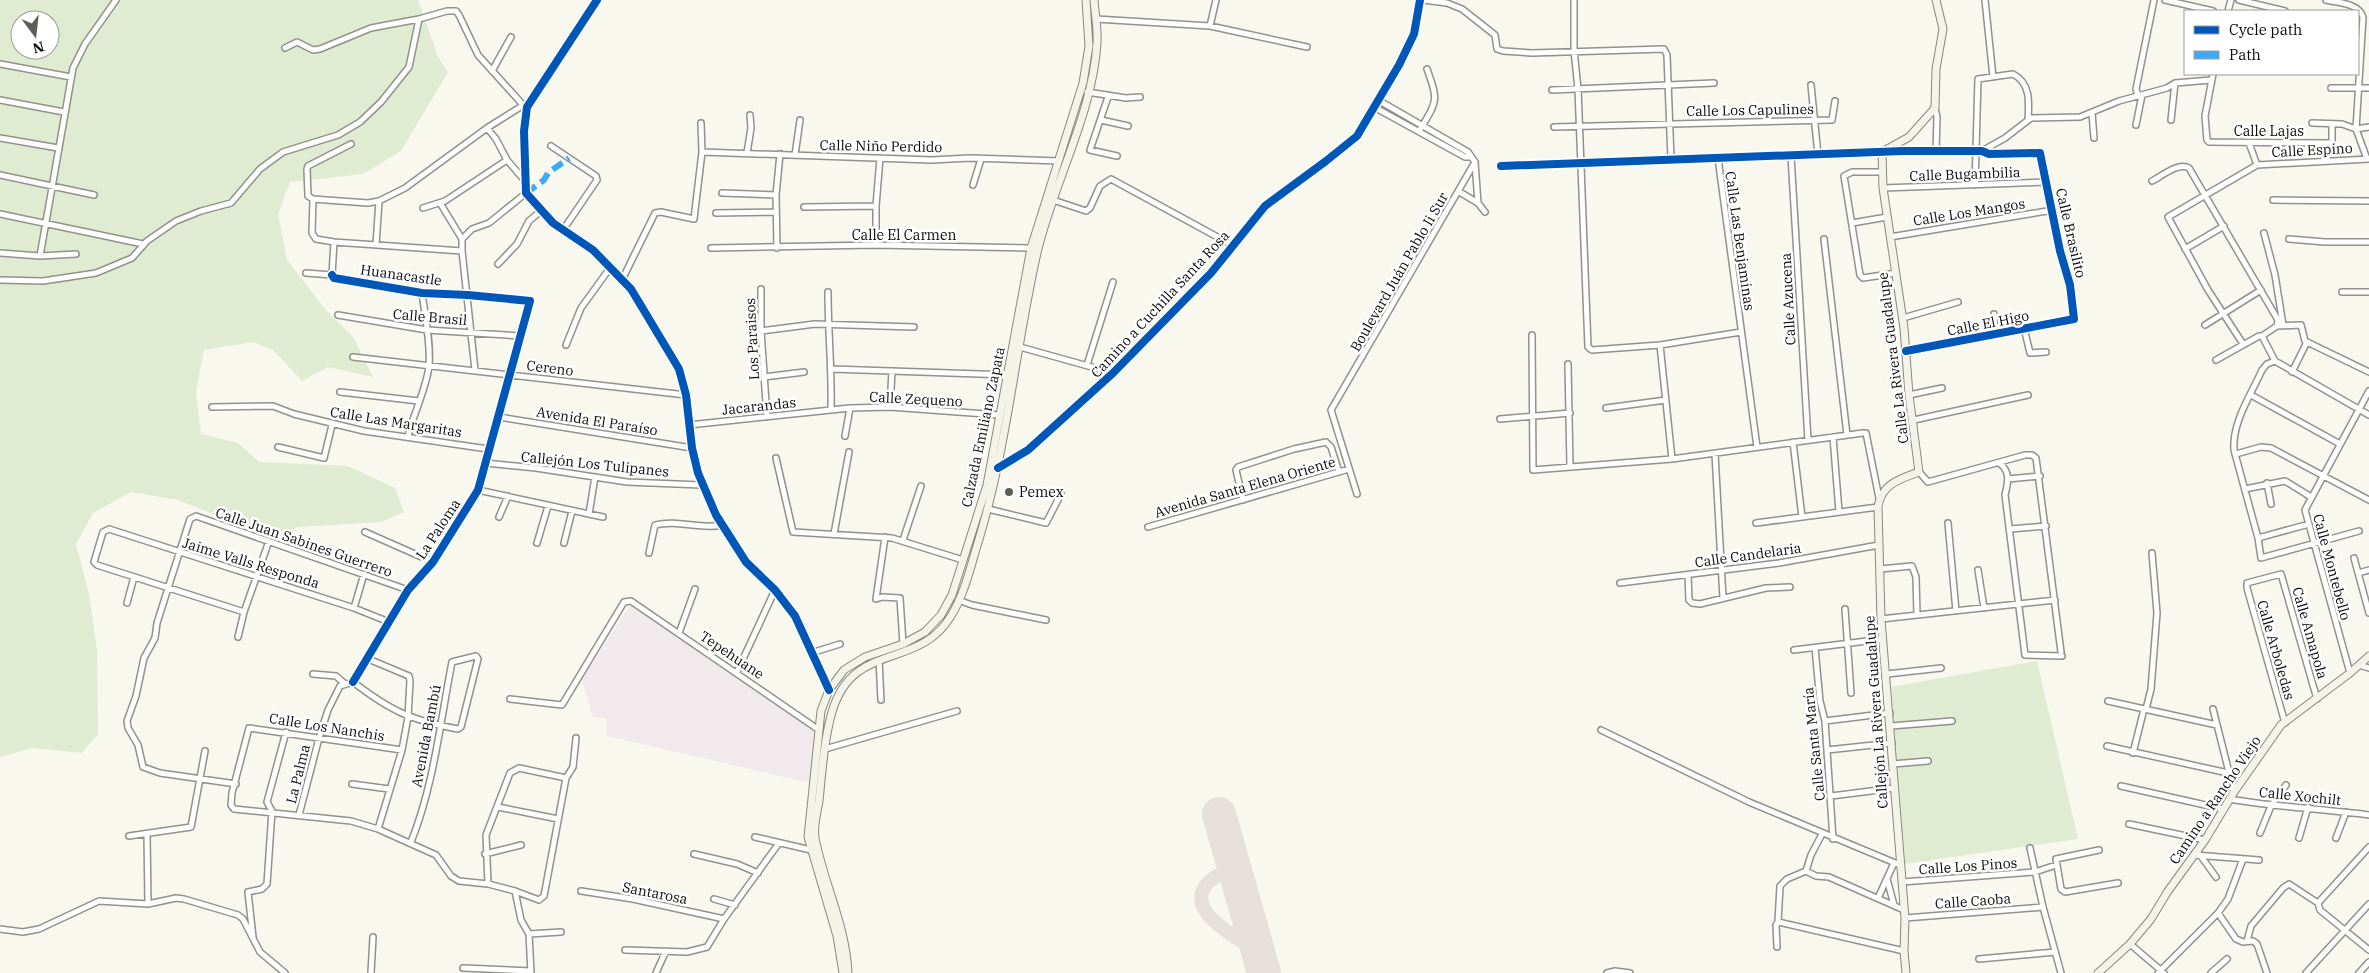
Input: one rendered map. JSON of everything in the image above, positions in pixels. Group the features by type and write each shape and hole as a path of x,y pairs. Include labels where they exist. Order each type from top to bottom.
{"street":[{"path":"40,256 71,77 85,44 116,0"},
{"path":"351,144 308,166 307,193 313,199 368,203 379,201 404,188 487,128 525,107 597,0"},
{"name":"Calzada Emiliano Zapata","path":"848,973 838,914 814,835 825,749 832,712 843,686 858,671 879,660 904,653 929,640 950,619 958,600 988,509 998,468 1031,248 1077,105 1088,62 1090,32 1086,0"},
{"name":"Calzada Emiliano Zapata","path":"842,973 832,915 808,837 821,711 829,690 844,670 865,657 903,644 925,632 941,615 952,595 987,485 999,415 1020,347 1038,250 1087,92 1097,46 1094,0"},
{"path":"1210,26 1216,0"},
{"path":"1422,0 1448,4 1462,9 1495,35 1497,49 1503,51 1532,53 1574,50 1664,50 1666,52 1671,159"},
{"name":"Camino a Cuchilla Santa Rosa","path":"998,468 1028,450 1113,374 1211,273 1265,206 1326,161 1356,136 1376,104 1414,34 1422,0"},
{"path":"1574,0 1574,50 1578,89 1588,347 1592,350 1660,345 1741,329"},
{"path":"1936,0 1943,29 1936,69 1936,151"},
{"path":"1985,0 1993,77"},
{"path":"2136,125 2140,95 2136,89 2154,0"},
{"path":"2165,0 2209,10"},
{"path":"2239,0 2281,10"},
{"path":"2326,0 2353,6 2361,11 2363,17 2360,33 2360,89 2356,129 2368,159"},
{"path":"284,48 298,42 313,50 320,49 371,28 419,19 447,10 457,12 476,50 492,71 525,107 526,193 553,223 593,250 631,289 679,369 686,395 692,448 701,485 722,525 746,562 775,590 795,616 829,690"},
{"path":"0,280 33,282 89,275 126,261 134,256 143,244 186,216 231,203 260,169 283,152 334,136 351,128 381,102 408,67 419,19"},
{"path":"1096,20 1210,26 1307,47"},
{"path":"492,71 511,37"},
{"path":"0,64 71,77"},
{"path":"1418,133 1436,101 1436,95 1426,69"},
{"path":"1975,185 1978,79 2014,74 2022,79 2028,95 2028,120"},
{"path":"1501,166 1882,152 1982,151 2005,138 2028,120 2071,118 2092,113 2119,101 2167,88 2175,83 2212,77"},
{"name":"Calle Lajas","path":"2212,77 2205,116 2207,140 2210,142 2332,142 2332,124"},
{"path":"1552,90 1714,83"},
{"path":"2171,120 2175,83"},
{"path":"1811,85 1818,155"},
{"path":"2331,88 2369,88"},
{"path":"1087,92 1108,96 1140,97"},
{"path":"1108,96 1090,150 1117,156"},
{"path":"0,100 64,112"},
{"name":"Calle Los Capulines","path":"1554,127 1832,120 1834,101"},
{"path":"1376,104 1468,152 1474,162 1478,204"},
{"path":"1376,104 1418,133 1465,158 1470,157"},
{"path":"1882,152 1909,137 1935,108"},
{"path":"2092,113 2094,138"},
{"path":"746,153 751,128 750,115"},
{"path":"795,155 800,120"},
{"path":"1101,120 1128,126"},
{"path":"622,280 656,213 661,212 694,219 702,152 701,123"},
{"path":"2312,124 2351,126 2356,129 2369,127"},
{"path":"487,128 496,139 507,160 525,181"},
{"path":"0,138 58,148"},
{"path":"2243,344 2185,249 2168,217 2257,165 2250,143"},
{"path":"551,146 596,176 597,180 563,230"},
{"name":"Calle Brasilito","path":"1982,151 1989,154 2040,153 2060,251 2070,285 2074,319"},
{"name":"Calle Niño Perdido","path":"702,152 880,158 981,158 1059,161"},
{"name":"Calle La Rivera Guadalupe","path":"1882,152 1883,188 1903,318 1909,394 1914,420 1919,472"},
{"path":"776,248 776,195 780,154"},
{"name":"Calle Azucena","path":"1791,156 1808,440"},
{"path":"876,245 876,206 880,158"},
{"path":"973,185 981,158"},
{"name":"Calle Las Benjaminas","path":"1718,158 1757,447"},
{"name":"Calle Espino","path":"2257,165 2368,159"},
{"path":"423,208 440,203 507,160"},
{"name":"Boulevard Juán Pablo Ii Sur","path":"1357,494 1331,410 1367,352 1474,162"},
{"path":"2152,181 2179,167 2185,166 2189,168 2280,325"},
{"path":"1882,172 1852,172 1844,176 1860,275 1863,278 1896,273"},
{"path":"0,175 94,195"},
{"path":"1053,200 1086,211 1090,208 1100,186 1111,179 1234,246"},
{"name":"Calle Bugambilia","path":"1883,188 2047,182"},
{"path":"1458,191 1478,204 1485,212"},
{"path":"462,239 472,230 494,219 526,193"},
{"path":"722,193 776,195"},
{"path":"313,199 312,237 334,242 462,251"},
{"path":"2273,200 2369,201"},
{"path":"376,245 379,201"},
{"path":"440,203 462,239 474,370"},
{"path":"804,207 876,206"},
{"path":"498,264 517,244 529,220 542,210"},
{"name":"Calle Los Mangos","path":"1890,236 2053,210"},
{"path":"716,213 776,212"},
{"path":"0,214 143,244"},
{"path":"1852,223 1887,217"},
{"path":"2185,249 2224,226"},
{"path":"2264,233 2275,275 2280,325"},
{"path":"1824,239 1847,435"},
{"path":"2289,239 2325,242 2369,242"},
{"path":"332,275 334,242"},
{"name":"Calle El Carmen","path":"711,248 876,245 1031,248"},
{"path":"2,255 40,256 76,254"},
{"path":"566,345 581,308 610,268"},
{"name":"Huanacastle","path":"306,273 332,275 334,278 422,293 468,294 530,301"},
{"path":"1087,365 1113,282"},
{"name":"Los Paraisos","path":"761,289 761,331 768,417"},
{"path":"2205,325 2261,290"},
{"path":"828,292 828,324 832,369 831,409"},
{"path":"2342,292 2369,292"},
{"path":"408,436 419,401 423,395 429,365 422,293"},
{"name":"La Paloma","path":"352,682 408,590 433,562 478,490 530,301"},
{"path":"1903,318 1958,302"},
{"path":"1994,314 1995,335"},
{"name":"Calle Brasil","path":"338,315 427,330 521,336"},
{"name":"Calle El Higo","path":"1906,351 2074,319"},
{"path":"761,331 814,324 914,327"},
{"path":"2216,360 2280,325 2301,325 2306,342 2292,372"},
{"path":"2024,328 2030,353 2046,352"},
{"path":"1532,334 1533,470 1672,459 1866,433 1879,498"},
{"path":"2260,336 2275,361 2369,415"},
{"path":"2306,342 2369,372"},
{"path":"1660,345 1672,459"},
{"path":"1020,347 1113,374"},
{"name":"Cereno","path":"353,357 686,395"},
{"path":"2275,361 2267,364 2262,370 2235,426 2233,440 2234,450 2258,538 2261,558 2360,531"},
{"path":"1568,364 1570,467"},
{"path":"832,369 1011,376"},
{"path":"764,377 804,372"},
{"path":"890,407 892,372"},
{"path":"1909,394 1942,388"},
{"name":"Calle Montebello","path":"2350,673 2305,510 2369,391"},
{"path":"340,392 419,401"},
{"path":"1914,420 2028,395"},
{"path":"2251,395 2340,444"},
{"path":"1606,408 1666,400"},
{"name":"Calle Las Margaritas","path":"212,407 273,406 332,425 488,449"},
{"name":"Calle Zequeno","path":"831,409 890,407 999,415"},
{"path":"845,436 850,408"},
{"name":"Jacarandas","path":"689,425 831,409"},
{"path":"1500,419 1570,413"},
{"name":"Avenida El Paraíso","path":"499,416 692,448"},
{"path":"278,447 324,458 332,425"},
{"path":"1833,437 1839,512"},
{"path":"1243,500 1236,470 1262,458 1326,442 1331,447 1339,472"},
{"path":"1793,442 1802,517"},
{"path":"2236,454 2266,447 2368,497"},
{"path":"834,534 849,452"},
{"path":"1715,454 1723,598"},
{"path":"1879,498 1887,487 1900,479 1919,472 1928,482 1999,463 2032,455 2036,458 2040,476 2061,654 2025,655 2005,495 2008,479 2003,466 1999,463"},
{"path":"776,458 793,532 885,537 903,540 963,560"},
{"name":"Callejón Los Tulipanes","path":"486,463 536,468 627,482 701,485"},
{"name":"Avenida Santa Elena Oriente","path":"1148,527 1349,469"},
{"path":"2008,479 2040,476"},
{"path":"589,514 595,477"},
{"path":"2244,488 2285,481 2311,496"},
{"path":"2267,483 2271,504"},
{"path":"903,540 921,486"},
{"path":"478,490 603,517"},
{"path":"988,509 1046,523 1061,494"},
{"path":"499,517 508,496"},
{"name":"Callejón La Rivera Guadalupe","path":"1879,498 1881,619 1891,726 1897,864 1902,882 1905,914 1904,951 1906,973"},
{"path":"537,542 548,506"},
{"path":"1756,523 1878,507"},
{"path":"564,543 572,511"},
{"name":"Calle Juan Sabines Guerrero","path":"179,553 190,519 193,517 269,540 408,590"},
{"path":"649,553 655,525 689,523 708,528 722,525"},
{"path":"1948,523 1956,611"},
{"path":"2258,538 2309,524"},
{"path":"2010,529 2046,526"},
{"name":"Jaime Valls Responda","path":"134,577 95,563 105,530 109,529 179,553 256,576 354,608 389,622"},
{"name":"Calle Juan Sabines Guerrero","path":"365,532 433,562"},
{"path":"885,537 876,600 882,597 900,598 903,644"},
{"path":"238,637 244,612 269,540"},
{"name":"Calle Candelaria","path":"1620,583 1879,546"},
{"path":"179,553 155,638 144,658 136,696 127,721 128,728 138,745 143,767 160,773 198,780 236,784 232,793 232,808 345,820 378,829 411,842 436,855 451,876 459,881 488,884 539,900 543,898 566,778 574,767 576,738"},
{"path":"2133,753 2151,689 2157,613 2152,553"},
{"path":"2354,558 2369,613"},
{"path":"1880,569 1912,566 1916,577 1917,615"},
{"path":"1978,570 1984,608"},
{"path":"2358,573 2369,570"},
{"path":"354,608 364,574"},
{"path":"1688,574 1690,600 1692,603 1700,604 1766,588 1790,587"},
{"name":"Calle Arboledas","path":"2281,574 2247,583 2247,588 2285,723"},
{"name":"Calle Amapola","path":"2281,574 2317,699"},
{"path":"127,603 134,577 244,612"},
{"path":"2042,602 2052,598 2053,586"},
{"path":"679,634 694,589"},
{"path":"737,672 775,590"},
{"path":"958,600 972,605 1046,620"},
{"path":"1881,619 2055,600"},
{"name":"Tepehuane","path":"510,700 562,705 624,602 631,601 819,730"},
{"path":"1845,609 1851,693"},
{"path":"1794,650 1883,639"},
{"path":"812,653 840,644"},
{"name":"Calle Santa María","path":"1815,648 1820,701 1825,721 1833,838"},
{"name":"Avenida Bambú","path":"411,842 435,764 439,726 452,662 476,656 478,659 461,727 458,729 439,726"},
{"name":"Camino a Rancho Viejo","path":"2098,973 2130,944 2151,919 2169,890 2197,855 2229,799 2285,723 2369,656"},
{"path":"366,658 410,678 408,717 402,750 378,829"},
{"path":"879,660 881,700"},
{"path":"2359,665 2369,668"},
{"path":"1887,674 1941,668"},
{"path":"313,674 336,676 344,683 352,682 381,703 408,717 439,726"},
{"path":"835,680 841,681 843,686"},
{"name":"La Palma","path":"299,815 328,710 340,686 344,683"},
{"path":"2108,701 2217,724"},
{"path":"2213,709 2234,792"},
{"path":"825,749 957,711"},
{"path":"1825,721 1890,713"},
{"path":"1891,726 1952,721"},
{"name":"Calle Los Nanchis","path":"236,784 249,728 402,750"},
{"path":"1602,730 1749,802 1897,864 1886,878 1878,898"},
{"path":"254,942 248,892 262,889 267,884 272,811 267,802 286,732"},
{"path":"1827,750 1892,743"},
{"path":"2107,746 2228,773"},
{"path":"129,836 191,827 198,780 205,751"},
{"path":"1893,764 1928,761"},
{"path":"488,884 485,854 486,836 510,772 519,768 566,778"},
{"path":"352,784 389,789"},
{"path":"2260,833 2271,806 2286,785"},
{"path":"2122,786 2224,809"},
{"path":"1831,796 1895,788"},
{"name":"Calle Xochilt","path":"2229,799 2271,806 2308,807 2369,815"},
{"path":"498,807 558,819"},
{"path":"2299,838 2308,807"},
{"path":"2336,838 2346,812"},
{"path":"2129,824 2205,840"},
{"path":"147,834 148,904"},
{"path":"1777,947 1776,925 1778,922 1780,886 1787,879 1806,870 1811,855 1822,834"},
{"path":"755,837 811,850"},
{"path":"625,950 665,953 687,952 707,947 724,919 779,843"},
{"path":"485,854 521,845"},
{"path":"2318,903 2369,847"},
{"path":"2030,848 2043,907 2061,973"},
{"name":"Calle Los Pinos","path":"1902,882 2035,872 2056,865 2056,859 2060,857 2099,850"},
{"path":"694,854 737,864 758,873"},
{"path":"2197,855 2259,860"},
{"path":"2197,855 2216,877"},
{"path":"2130,944 2161,972 2218,913 2228,899 2243,859"},
{"path":"2056,865 2061,889 2065,892 2118,883"},
{"path":"1806,870 1816,876 1829,877 1894,905 1905,914"},
{"path":"1886,878 1894,905"},
{"path":"2247,941 2251,926 2286,885 2294,887 2318,903 2320,910 2369,950"},
{"path":"463,968 531,972 529,934 521,920 515,891"},
{"name":"Santarosa","path":"581,891 633,899 724,919"},
{"path":"0,929 23,932 39,929 99,901 148,904 176,898 184,899 238,915 243,919 254,942 271,963 285,973"},
{"path":"714,899 735,905"},
{"path":"2306,973 2369,904"},
{"name":"Calle Caoba","path":"1905,914 2043,907"},
{"path":"2218,913 2236,940 2257,944 2267,973"},
{"path":"1778,922 1904,951"},
{"path":"529,934 561,932"},
{"path":"371,973 372,937"},
{"path":"1979,959 2056,952"},
{"path":"656,973 665,953"},
{"path":"2211,973 2227,959"},
{"path":"2359,973 2369,962"},
{"path":"1607,973 1615,971 1630,973"}],"shaded area":[{"path":"631,604 736,673 816,733 811,783 607,736 606,719 592,716 582,679"}],"green space":[{"path":"0,0 418,0 438,57 448,72 401,151 363,174 290,182 278,214 287,260 325,309 354,338 373,377 328,367 302,381 273,350 253,342 204,350 196,392 201,434 238,443 259,462 348,466 395,488 404,512 381,522 298,527 278,535 231,521 178,500 131,492 93,513 76,544 89,594 97,650 98,734 82,753 32,748 0,757"},
{"path":"2037,661 2078,839 1905,864 1891,687"}],"taxiway":[{"path":"1235,870 1221,874 1209,882 1203,890 1201,899 1204,909 1220,926 1258,952"}],"runway":[{"path":"1219,814 1264,973"}],"marked path":[{"path":"526,193 544,180 548,173 569,158"}],"cycle path":[{"path":"597,0 527,107 524,131 526,193 553,223 593,250 631,289 679,369 686,395 692,448 698,473 716,515 746,562 775,590 795,616 829,690"},
{"path":"998,468 1028,450 1113,373 1211,273 1265,206 1357,136 1399,65 1414,34 1420,0"},
{"path":"1501,166 1903,151 1982,151 1989,154 2040,153 2060,251 2070,285 2074,319 1906,351"},
{"path":"332,275 334,278 422,293 530,301 478,490 433,562 408,590 353,682"}],"place":[{"name":"Pemex","path":"1009,492"}]}
